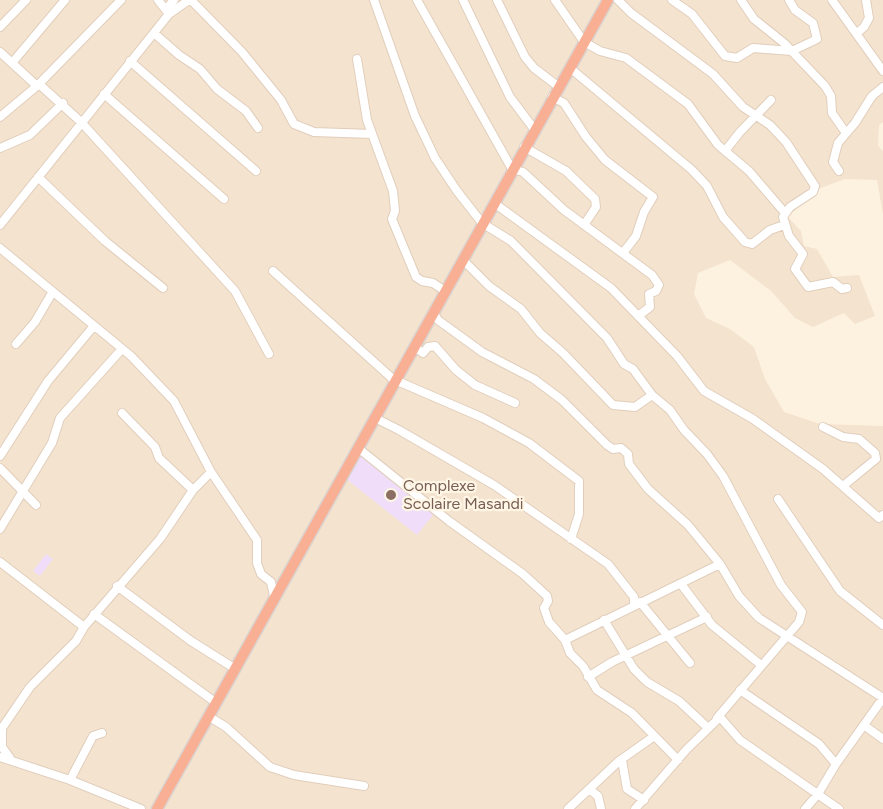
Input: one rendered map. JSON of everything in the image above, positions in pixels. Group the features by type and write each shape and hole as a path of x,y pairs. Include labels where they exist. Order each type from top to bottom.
{"highway":[{"path":"157,809 395,380 433,318 445,291 494,203 512,163 524,147 534,124 560,87 608,0"}],"street":[{"path":"0,27 26,0"},
{"path":"12,63 65,0"},
{"path":"0,117 38,85 121,0"},
{"path":"158,0 167,12"},
{"path":"0,225 154,33 174,0"},
{"path":"167,12 190,0 242,52 281,100 294,124 314,132 372,134"},
{"path":"374,0 420,127 446,174 482,223 511,241 576,309 585,315 619,353 624,364 633,369 652,395 670,410 723,476 774,574 802,612 800,620 717,718 635,809"},
{"path":"417,0 456,72 512,163 584,225 652,275 659,285 656,291 649,294 650,307 638,316"},
{"path":"462,0 510,97 534,124"},
{"path":"497,0 525,57 534,69 560,87"},
{"path":"555,0 584,42 600,51 626,58 652,75 688,104 726,151 748,171 785,213 784,225 803,254 795,269 808,287 833,282 842,289 847,288"},
{"path":"618,0 631,13 712,74 743,107 776,131 815,186 813,192 785,213"},
{"path":"672,0 692,14 724,56 737,58 753,48 792,51 817,39 813,22 795,10 789,0"},
{"path":"741,0 754,18 792,51 825,86 831,96 832,113 846,133"},
{"path":"832,0 883,71"},
{"path":"856,33 864,27 868,18 866,0"},
{"path":"154,33 179,55 200,69 217,89 246,111 258,128"},
{"path":"0,52 63,103 235,291 269,354"},
{"path":"357,59 372,134 393,191 395,211 392,219 416,277 433,283 445,291"},
{"path":"130,61 256,171"},
{"path":"570,68 692,170 717,202 723,217 745,242 752,244 770,230 784,225"},
{"path":"839,171 833,162 838,143 855,123 872,96 883,87"},
{"path":"104,94 224,199"},
{"path":"552,97 564,104 586,137 605,159 653,197 644,212 636,236 624,253"},
{"path":"726,151 771,100"},
{"path":"0,148 30,135 63,103"},
{"path":"524,147 566,171 595,199 596,207 584,225"},
{"path":"39,177 93,230 163,288"},
{"path":"494,203 611,288 677,356 704,391 753,419 843,486 882,520"},
{"path":"0,248 131,356 174,401 211,472 257,540 257,563 261,574 270,582 274,596"},
{"path":"463,260 489,286 521,309 540,333 563,353 613,405 635,407 652,395"},
{"path":"273,271 395,380 483,418 529,443 579,481 579,514 571,539"},
{"path":"16,344 35,322 52,293"},
{"path":"433,318 482,352 534,380 572,408 607,445 614,449 621,448 628,454 629,464 648,489 674,510 720,564 743,602 759,618 883,698 836,764 818,794 805,809"},
{"path":"0,456 48,381 93,327"},
{"path":"414,347 423,352 428,347 435,346 456,370 475,385 515,403"},
{"path":"0,529 52,443 60,418 121,350"},
{"path":"122,413 155,447 159,458 193,490"},
{"path":"375,418 494,485 615,571 637,604 690,663"},
{"path":"823,427 843,437 859,439 875,453 876,459 843,486"},
{"path":"358,448 448,521 523,574 547,596 545,613 565,640 570,653 583,666 597,690 632,713 678,760"},
{"path":"0,468 36,505"},
{"path":"10,760 11,755 5,753 2,747 1,730 10,712 30,687 76,641 84,627 117,586 160,540 193,490 211,472"},
{"path":"778,499 840,591 883,625"},
{"path":"0,562 84,627"},
{"path":"565,640 720,564"},
{"path":"681,585 721,634 760,665"},
{"path":"117,586 169,626 234,668"},
{"path":"94,614 163,667 215,702"},
{"path":"588,677 706,617"},
{"path":"604,620 625,657 647,682 679,701 707,728"},
{"path":"740,690 819,744 836,764"},
{"path":"208,716 225,727 270,767 294,775 364,786"},
{"path":"717,718 723,718 740,740 784,773 839,809"},
{"path":"865,726 883,739"},
{"path":"70,780 93,736 102,733"},
{"path":"568,809 622,760 653,737"},
{"path":"0,757 70,780 141,809"},
{"path":"622,760 627,789 644,800"},
{"path":"589,789 598,796 601,809"}],"shaded area":[{"path":"0,0 883,0 883,122 879,125 878,146 883,151 883,214 877,180 845,179 818,189 788,217 801,231 804,246 817,249 833,277 859,275 875,316 855,324 844,313 813,327 795,318 771,291 730,260 698,273 694,294 706,318 730,329 754,347 765,379 784,412 820,424 883,426 883,809 0,809"},
{"name":"Complexe Scolaire Masandi","path":"361,451 436,511 417,535 345,478"},
{"path":"46,554 53,559 40,576 33,571"}],"place":[{"name":"Complexe Scolaire Masandi","path":"391,495"}]}
